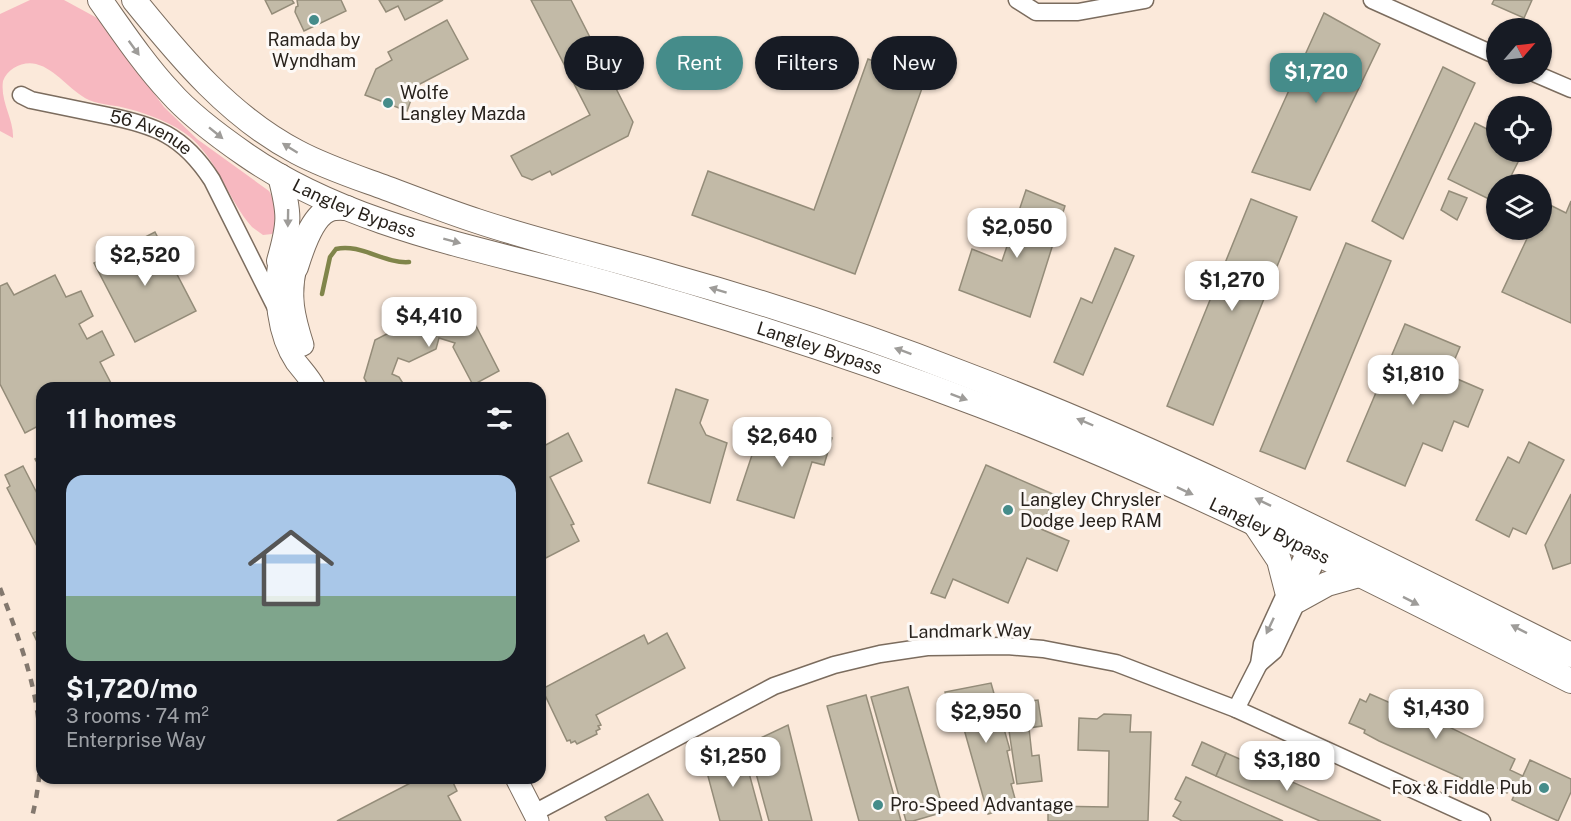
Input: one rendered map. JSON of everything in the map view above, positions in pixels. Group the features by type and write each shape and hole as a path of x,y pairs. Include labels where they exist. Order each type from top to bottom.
{"highway":[{"name":"Langley Bypass","path":"100,0 139,55 172,95 217,134 280,176 347,208 410,230 665,299 865,362 1048,432 1163,481 1255,524 1317,541 1359,575 1571,681"},
{"name":"Langley Bypass","path":"136,1 210,88 260,129 296,152 343,173 478,221 783,310 1043,404 1178,462 1317,541 1571,655"},
{"path":"280,176 288,204 287,264"},
{"path":"287,264 320,217 328,210 347,208"},
{"path":"1255,524 1279,560 1292,595 1359,575"}],"main road":[{"name":"56 Avenue","path":"287,264 277,289 279,314 296,361 312,382"},
{"name":"56 Avenue","path":"287,264 293,308 313,382"},
{"path":"519,784 536,817"}],"street":[{"path":"1017,0 1036,12 1078,12 1145,0"},
{"path":"1372,0 1486,51"},
{"path":"1552,81 1571,89"},
{"name":"56 Avenue","path":"21,95 42,102 127,118 154,127 182,144 202,165 279,314"},
{"name":"56 Avenue","path":"237,230 254,248 287,264"},
{"path":"1236,709 1259,664 1262,644 1292,595 1317,541"},
{"name":"Landmark Way","path":"536,817 774,686 834,665 880,654 927,647 1014,646 1043,649 1116,663 1236,709 1482,821"}],"shaded area":[{"path":"30,0 64,0 99,19 164,107 197,139 269,191 277,206 276,230 272,234 263,235 252,227 236,205 209,158 184,132 145,114 89,100 50,70 36,64 16,66 5,76 3,96 13,138 0,131 0,14"}],"building":[{"path":"265,0 292,0 294,3 272,14"},
{"name":"Ramada by Wyndham","path":"297,0 341,0 346,11 304,31 295,12 298,6"},
{"path":"379,0 443,0 405,20 398,6 386,12"},
{"path":"531,0 571,0 589,36 564,36 564,64"},
{"path":"1494,0 1532,0 1524,18 1492,4"},
{"path":"1324,13 1380,44 1310,190 1252,172"},
{"path":"447,20 468,59 416,86 407,111 365,95 376,69 392,60 388,52"},
{"path":"868,59 871,60 871,90 921,90 855,274 692,215 708,171 814,210 857,90 859,90"},
{"path":"1443,67 1475,83 1403,239 1372,221"},
{"path":"577,90 617,90 633,122 628,136 552,175 550,171 532,180 522,176 511,156 590,115"},
{"path":"1475,123 1486,128 1486,162 1518,162 1512,174 1486,174 1486,198 1448,179"},
{"path":"1026,190 1065,206 1030,317 959,290 972,249 1002,261"},
{"path":"1449,191 1467,198 1457,220 1441,210"},
{"path":"1251,199 1297,217 1213,425 1167,406"},
{"path":"1571,201 1571,323 1502,292 1526,240 1552,240 1552,206 1566,213"},
{"path":"155,232 196,311 135,342 94,263"},
{"path":"1346,243 1391,261 1305,469 1260,451"},
{"path":"1115,248 1134,256 1083,375 1054,362 1081,298 1092,303"},
{"path":"55,275 66,297 81,291 93,316 79,324 87,339 102,331 114,355 100,362 110,382 36,382 36,427 25,433 0,384 0,286 7,283 14,295"},
{"path":"437,308 473,320 499,371 479,382 471,382 453,347 455,343 439,338 436,349 409,362 398,358 392,374 399,377 402,382 366,382 364,378 375,340"},
{"path":"1405,324 1460,347 1448,375 1483,390 1468,427 1454,421 1442,451 1423,443 1405,486 1347,461"},
{"path":"676,389 708,400 700,423 706,435 727,443 710,503 648,483"},
{"path":"772,419 832,438 824,465 812,462 794,518 737,500 758,437 766,440"},
{"path":"568,433 582,461 550,477 574,524 571,525 579,541 546,558 546,445"},
{"path":"1529,442 1564,460 1526,534 1513,528 1509,537 1476,520 1508,457 1519,463"},
{"path":"986,465 1055,495 1041,529 1069,541 1057,571 1027,558 1008,603 953,579 945,598 931,593"},
{"path":"23,466 36,491 36,544 7,488 10,486 5,475"},
{"path":"1571,494 1571,563 1553,569 1545,545"},
{"path":"667,633 685,668 596,715 601,725 598,726 600,729 596,731 597,734 577,744 575,741 571,743 570,740 567,741 546,697 546,687 644,635 648,644"},
{"path":"991,683 1010,750 1007,751 1014,783 1011,784 1017,806 988,814 958,708 950,710 945,692"},
{"path":"908,687 944,812 913,821 906,821 871,697"},
{"path":"1441,690 1463,700 1451,728 1515,759 1510,770 1523,776 1519,784 1512,781 1507,793 1489,784 1486,789 1379,741 1364,733 1365,730 1349,723 1360,699 1366,702 1370,694 1395,705 1396,702 1429,717"},
{"path":"866,695 901,821 859,821 827,706"},
{"path":"1038,700 1042,726 1029,728 1032,756 1039,755 1042,781 1017,784 1005,704"},
{"path":"1104,714 1131,715 1130,732 1151,732 1148,821 1048,821 1048,806 1108,807 1109,751 1078,750 1079,718 1097,719"},
{"path":"788,725 812,821 769,821 748,744"},
{"path":"1202,742 1226,753 1216,776 1192,765"},
{"path":"742,747 762,821 720,821 705,765"},
{"path":"1226,753 1381,821 1320,821 1216,776"},
{"name":"Fox & Fiddle Pub","path":"1530,760 1571,779 1571,792 1558,821 1512,800"},
{"path":"1186,777 1283,821 1182,821 1173,816 1181,802 1175,799"},
{"path":"408,784 454,784 457,791 448,796 461,821 337,821"},
{"path":"648,794 663,821 607,821 605,817"}],"waterway":[{"path":"322,294 330,257 336,249 354,249 391,260 409,262"}],"railway":[{"path":"0,588 21,647 36,702"},
{"path":"31,821 38,784"}],"place":[{"name":"Ramada by Wyndham","path":"314,20"},
{"name":"Wolfe Langley Mazda","path":"388,103"},
{"name":"Langley Chrysler Dodge Jeep RAM","path":"1008,510"},
{"name":"Fox & Fiddle Pub","path":"1544,788"},
{"name":"Pro-Speed Advantage","path":"878,805"}]}
